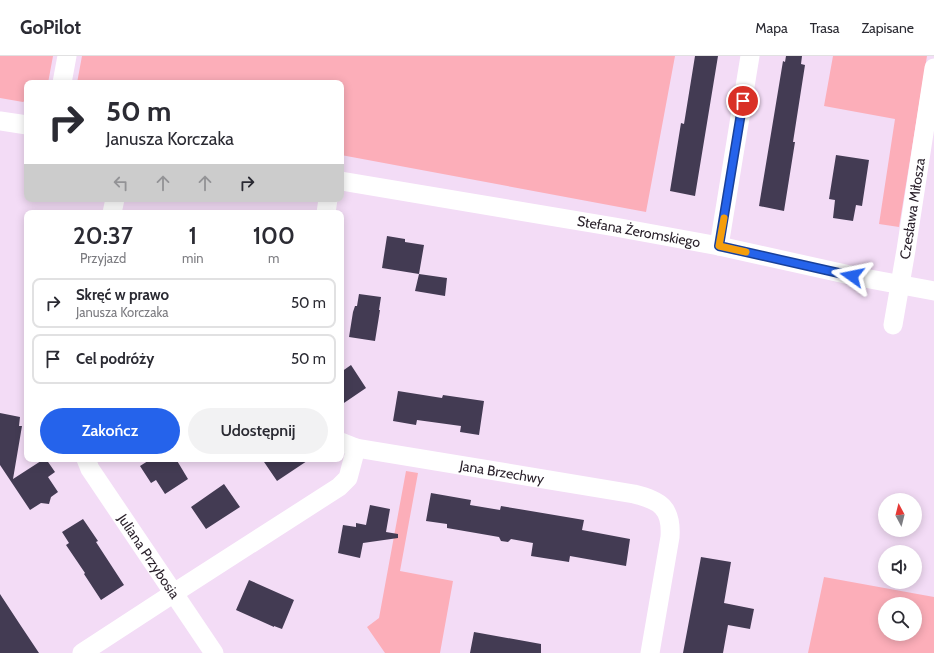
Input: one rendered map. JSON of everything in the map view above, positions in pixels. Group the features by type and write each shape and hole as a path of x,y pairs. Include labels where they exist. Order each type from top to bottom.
{"street":[{"path":"63,80 67,56"},
{"path":"719,246 750,56"},
{"name":"Czesława Miłosza","path":"893,325 934,68"},
{"path":"0,121 24,125"},
{"name":"Stefana Żeromskiego","path":"344,182 719,246 934,291"},
{"path":"82,653 339,488 348,478 348,445"},
{"name":"Jana Brzechwy","path":"348,445 634,494 650,499 663,506 667,513 671,530 650,653"},
{"name":"Juliana Przybosia","path":"87,462 90,469 214,653"}],"shaded area":[{"path":"0,56 53,56 49,80 24,80 24,101 0,98"},
{"path":"82,56 675,56 646,212 344,156 344,80 78,80"},
{"path":"833,56 927,56 899,227 879,224 895,119 824,106"},
{"path":"406,471 418,473 400,571 453,581 440,653 385,653 367,627 379,618"},
{"path":"824,577 878,587 878,589 890,589 934,597 934,653 808,653"}],"building":[{"path":"695,56 718,56 695,196 670,191 681,123 684,124"},
{"path":"786,56 802,56 801,64 805,65 784,211 759,206 783,61 785,62"},
{"path":"836,155 869,160 862,206 856,205 853,221 833,218 835,200 829,199"},
{"path":"387,236 405,239 405,242 424,245 419,274 382,268"},
{"path":"419,274 447,278 445,296 415,291"},
{"path":"359,294 381,297 375,341 349,337 353,312 355,306 357,306"},
{"path":"351,365 366,388 344,403 344,370"},
{"path":"398,391 442,398 443,395 484,401 479,435 460,432 461,426 417,420 416,425 393,421"},
{"path":"0,413 20,417 19,426 22,426 13,479 39,462 48,462 55,472 48,477 58,492 51,497 49,504 41,503 30,510 0,465"},
{"path":"146,462 178,462 188,479 165,494 156,480 151,483 140,466"},
{"path":"264,462 306,462 277,481"},
{"path":"224,484 240,507 206,529 191,507"},
{"path":"431,493 471,500 470,505 500,510 501,506 584,520 582,530 630,539 626,566 570,556 569,562 531,556 533,543 511,539 508,542 501,541 499,537 447,528 447,524 426,521"},
{"path":"370,505 390,509 386,532 398,534 398,538 363,543 360,558 338,553 343,525 356,527 356,523 366,525"},
{"path":"83,519 124,585 101,600 66,545 69,543 62,532"},
{"path":"701,557 731,562 724,603 754,609 750,629 728,625 723,653 683,653"},
{"path":"249,580 294,600 282,629 274,627 236,610"},
{"path":"0,594 19,623 39,653 0,653"},
{"path":"474,632 541,644 541,653 470,653"}],"slow traffic":[{"path":"724,218 719,246 746,252"}],"route":[{"path":"743,101 719,246 852,276"}]}
